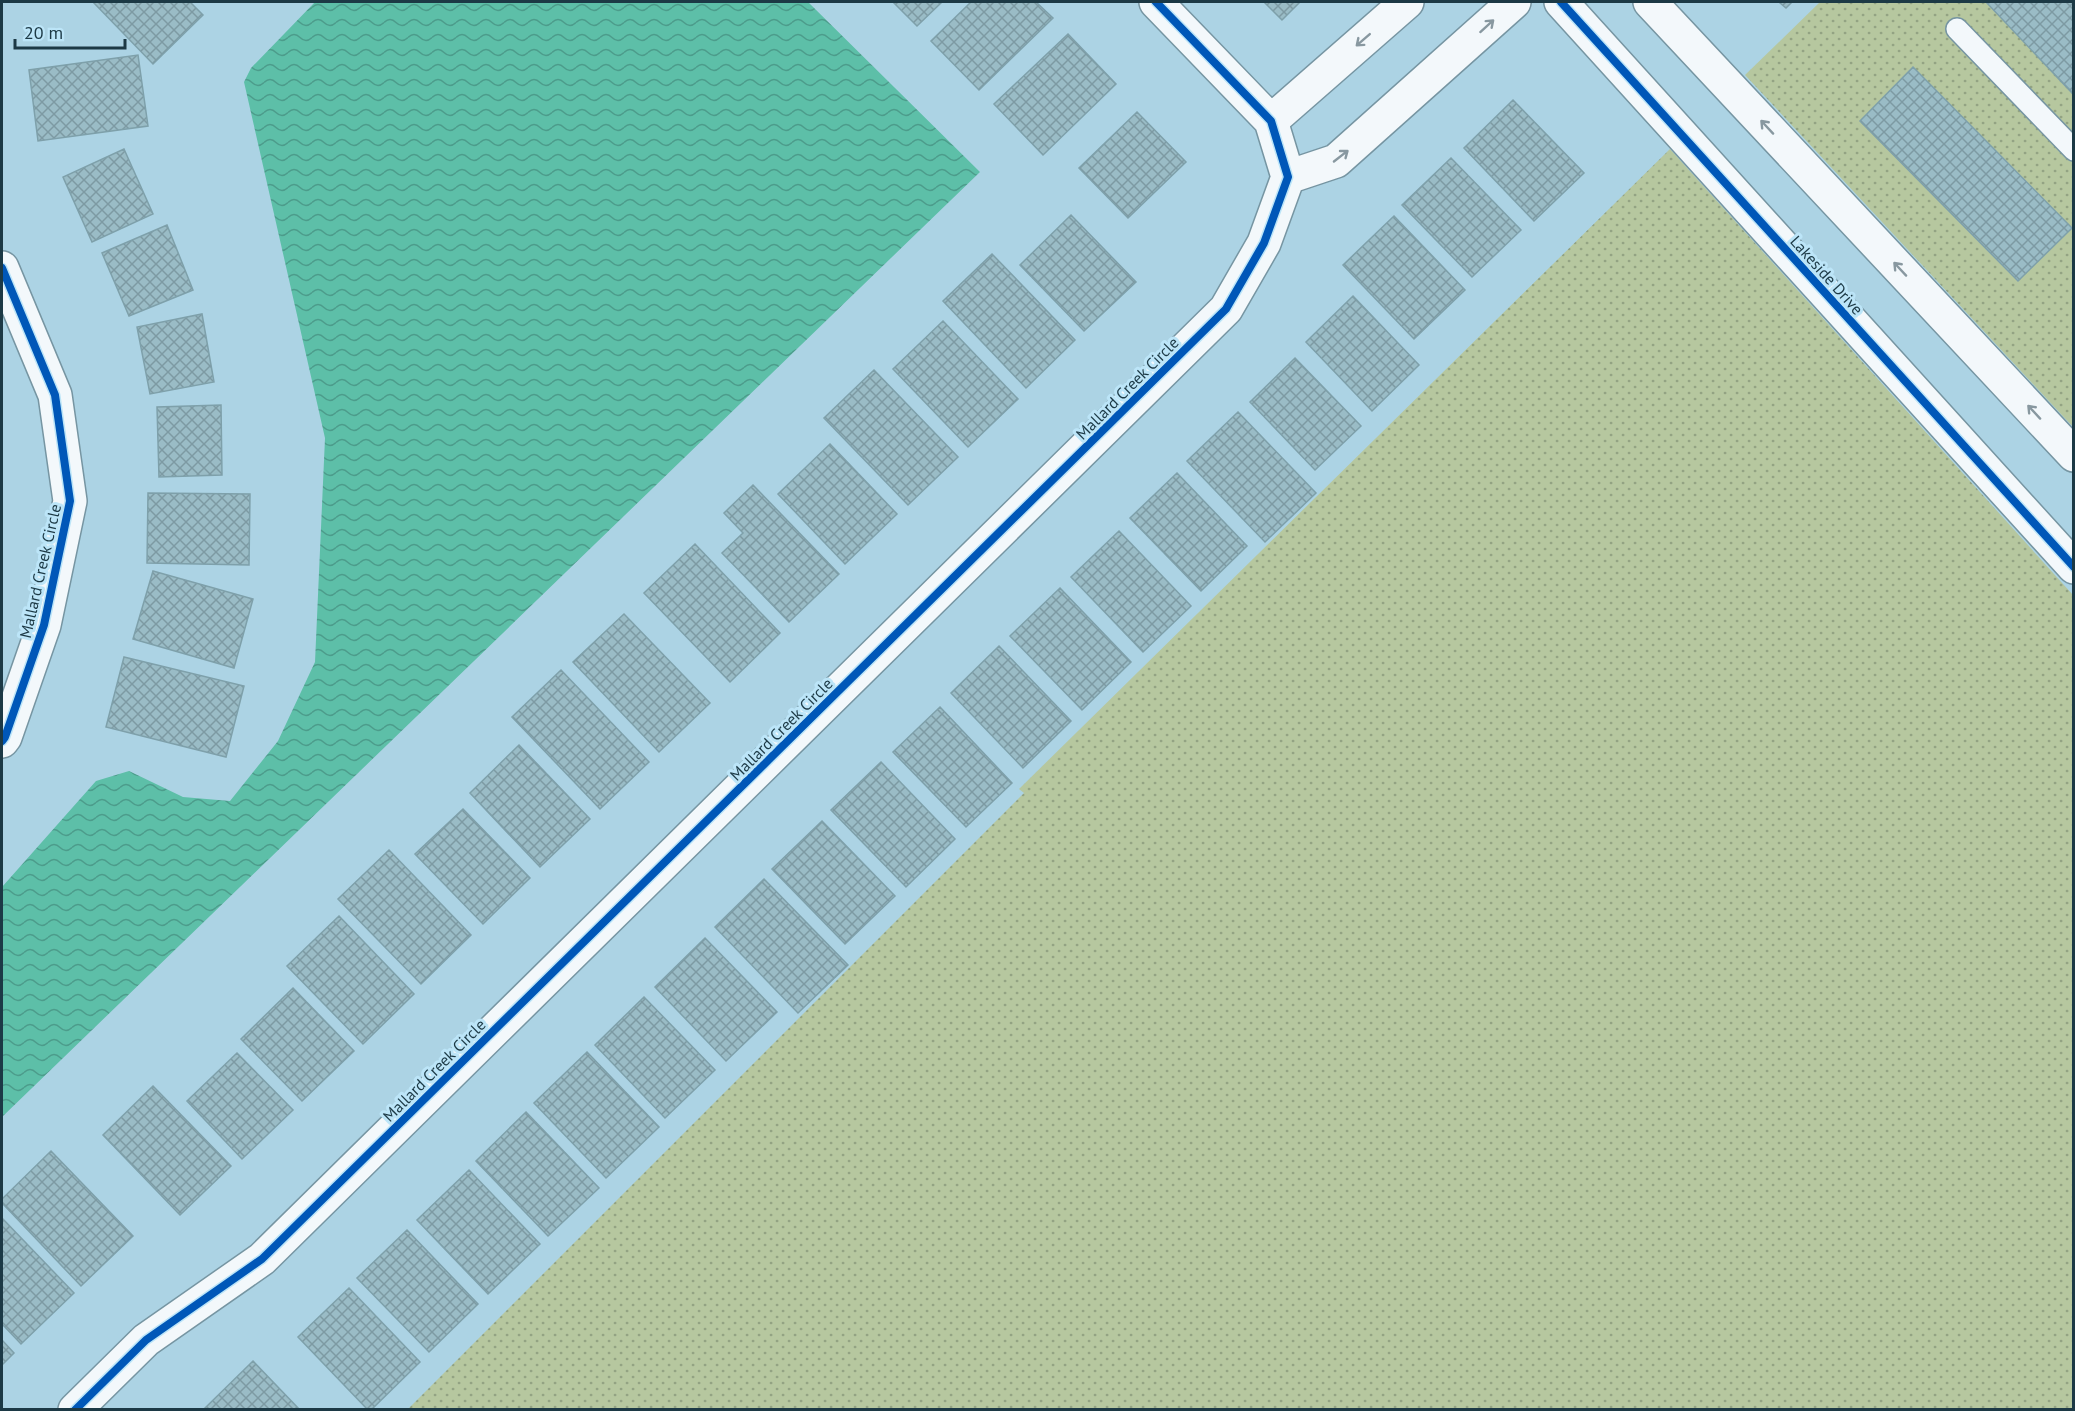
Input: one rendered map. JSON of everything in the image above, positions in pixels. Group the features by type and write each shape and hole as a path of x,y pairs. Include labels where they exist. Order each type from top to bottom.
{"street":[{"path":"1156,2 1271,121 1288,177 1336,161 1514,2"},
{"path":"1271,121 1407,2"},
{"name":"Lakeside Drive","path":"1561,2 2073,567"},
{"path":"1650,2 2073,454"},
{"name":"Mallard Creek Circle","path":"75,1410 146,1340 262,1259 1226,309 1264,243 1288,177"},
{"name":"Mallard Creek Circle","path":"2,268 55,394 70,501 44,625 2,741"}],"lane":[{"path":"1958,29 2073,150"}],"shaded area":[{"path":"1820,2 2073,2 2073,427 1745,75"},
{"path":"1670,149 2073,595 2073,1409 408,1409 1024,793 1019,789"}],"water":[{"path":"315,2 808,2 980,172 2,1117 2,887 96,781 129,771 183,797 230,801 278,741 315,662 325,438 244,82 251,68"}],"building":[{"path":"93,2 190,2 203,15 153,64"},
{"path":"893,2 942,2 917,26"},
{"path":"971,2 1036,2 1053,18 979,90 931,41"},
{"path":"1264,2 1300,2 1282,20"},
{"path":"1779,2 1792,2 1786,8"},
{"path":"1986,2 2074,2 2074,95"},
{"path":"1068,34 1116,84 1043,155 994,104"},
{"path":"138,55 148,126 38,141 29,70"},
{"path":"1913,67 2072,228 2018,281 1860,121"},
{"path":"1513,100 1584,173 1534,221 1464,148"},
{"path":"1137,112 1186,162 1128,218 1079,168"},
{"path":"124,149 153,214 92,242 63,177"},
{"path":"1451,158 1521,230 1472,277 1402,205"},
{"path":"1071,215 1136,282 1084,331 1020,265"},
{"path":"1394,216 1465,290 1414,339 1343,265"},
{"path":"167,225 193,290 129,316 102,253"},
{"path":"992,254 1075,340 1026,388 943,301"},
{"path":"1353,296 1419,365 1372,411 1306,342"},
{"path":"202,314 214,382 150,394 137,327"},
{"path":"943,321 1018,399 968,447 893,369"},
{"path":"1295,358 1361,426 1315,470 1250,402"},
{"path":"874,370 958,457 908,505 824,418"},
{"path":"221,405 222,475 159,477 157,407"},
{"path":"1238,412 1316,493 1265,542 1187,461"},
{"path":"830,444 897,514 845,564 778,494"},
{"path":"1177,473 1247,546 1201,591 1130,518"},
{"path":"753,485 839,574 789,622 722,553 743,533 724,513"},
{"path":"148,493 250,494 249,565 147,563"},
{"path":"1119,531 1191,606 1143,652 1071,577"},
{"path":"695,544 780,633 730,682 644,593"},
{"path":"153,571 253,599 234,668 133,639"},
{"path":"1060,588 1131,662 1082,710 1010,636"},
{"path":"624,614 710,703 659,752 573,662"},
{"path":"999,646 1071,721 1023,768 951,693"},
{"path":"124,657 244,686 226,757 106,727"},
{"path":"561,670 649,762 600,809 512,717"},
{"path":"940,707 1012,783 966,827 893,752"},
{"path":"519,745 590,819 540,867 470,793"},
{"path":"881,762 955,839 906,887 831,810"},
{"path":"463,809 530,878 483,924 415,854"},
{"path":"822,821 895,896 845,944 772,869"},
{"path":"389,850 471,935 421,984 338,899"},
{"path":"764,879 848,965 798,1013 715,927"},
{"path":"339,916 414,994 363,1044 287,966"},
{"path":"705,938 777,1012 726,1061 655,987"},
{"path":"293,988 354,1051 302,1101 241,1039"},
{"path":"644,997 715,1070 665,1118 595,1045"},
{"path":"587,1052 659,1127 606,1178 534,1103"},
{"path":"237,1053 293,1110 242,1159 187,1101"},
{"path":"153,1086 231,1166 180,1215 103,1135"},
{"path":"526,1112 599,1188 548,1236 476,1161"},
{"path":"51,1151 133,1236 81,1286 2,1203 2,1199"},
{"path":"469,1170 540,1244 488,1294 417,1220"},
{"path":"2,1218 74,1293 21,1344 2,1324"},
{"path":"407,1230 478,1304 429,1352 357,1278"},
{"path":"349,1288 420,1362 371,1410 368,1410 298,1337"},
{"path":"2,1340 14,1353 2,1365"},
{"path":"253,1361 300,1410 203,1410"}],"cycle path":[{"path":"75,1410 146,1340 262,1259 1226,309 1264,243 1288,177 1271,121 1156,2"},
{"path":"1561,2 2074,567"},
{"path":"2,268 55,395 70,501 44,625 2,741"}]}
